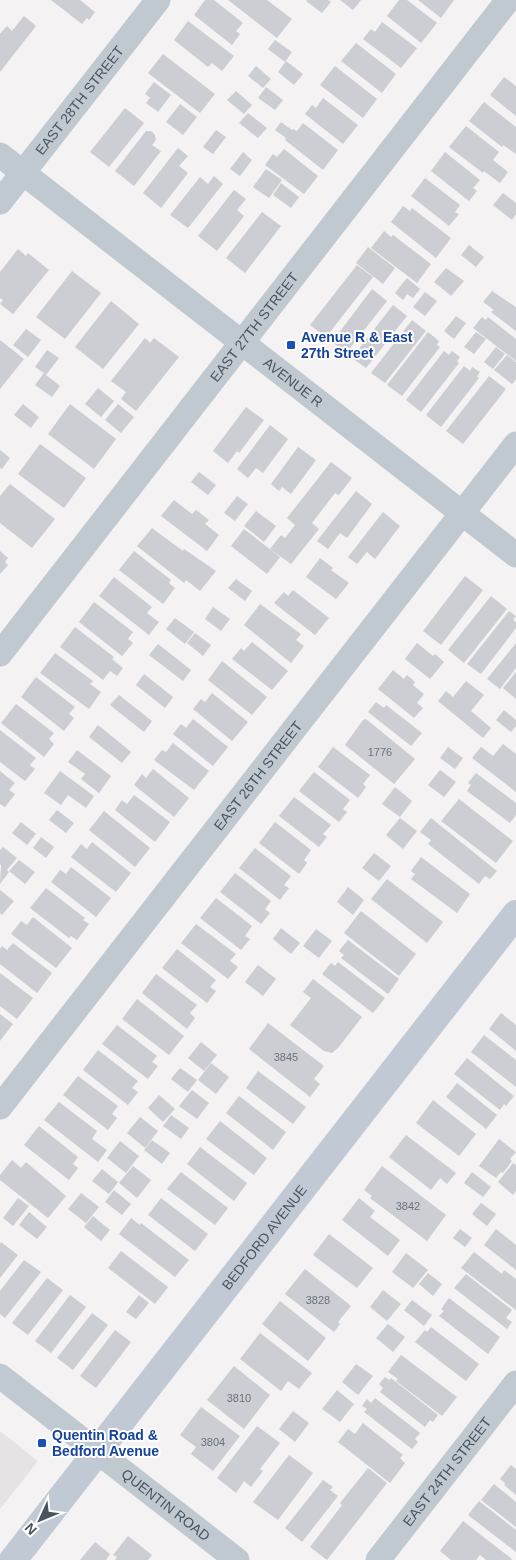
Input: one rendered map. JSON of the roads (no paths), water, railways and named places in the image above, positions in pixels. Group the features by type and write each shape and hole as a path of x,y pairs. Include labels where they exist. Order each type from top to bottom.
{"main road":[{"name":"BEDFORD AVENUE","path":"13,1560 516,914"}],"street":[{"name":"EAST 28TH STREET","path":"0,202 158,0"},
{"name":"EAST 27TH STREET","path":"0,654 508,0"},
{"name":"AVENUE R","path":"0,155 516,555"},
{"name":"EAST 26TH STREET","path":"0,1108 516,444"},
{"name":"QUENTIN ROAD","path":"0,1376 237,1560"},
{"name":"EAST 24TH STREET","path":"378,1560 516,1383"}],"place":[{"name":"Avenue R & East 27th Street","path":"291,345"},
{"name":"Quentin Road & Bedford Avenue","path":"42,1443"}]}
